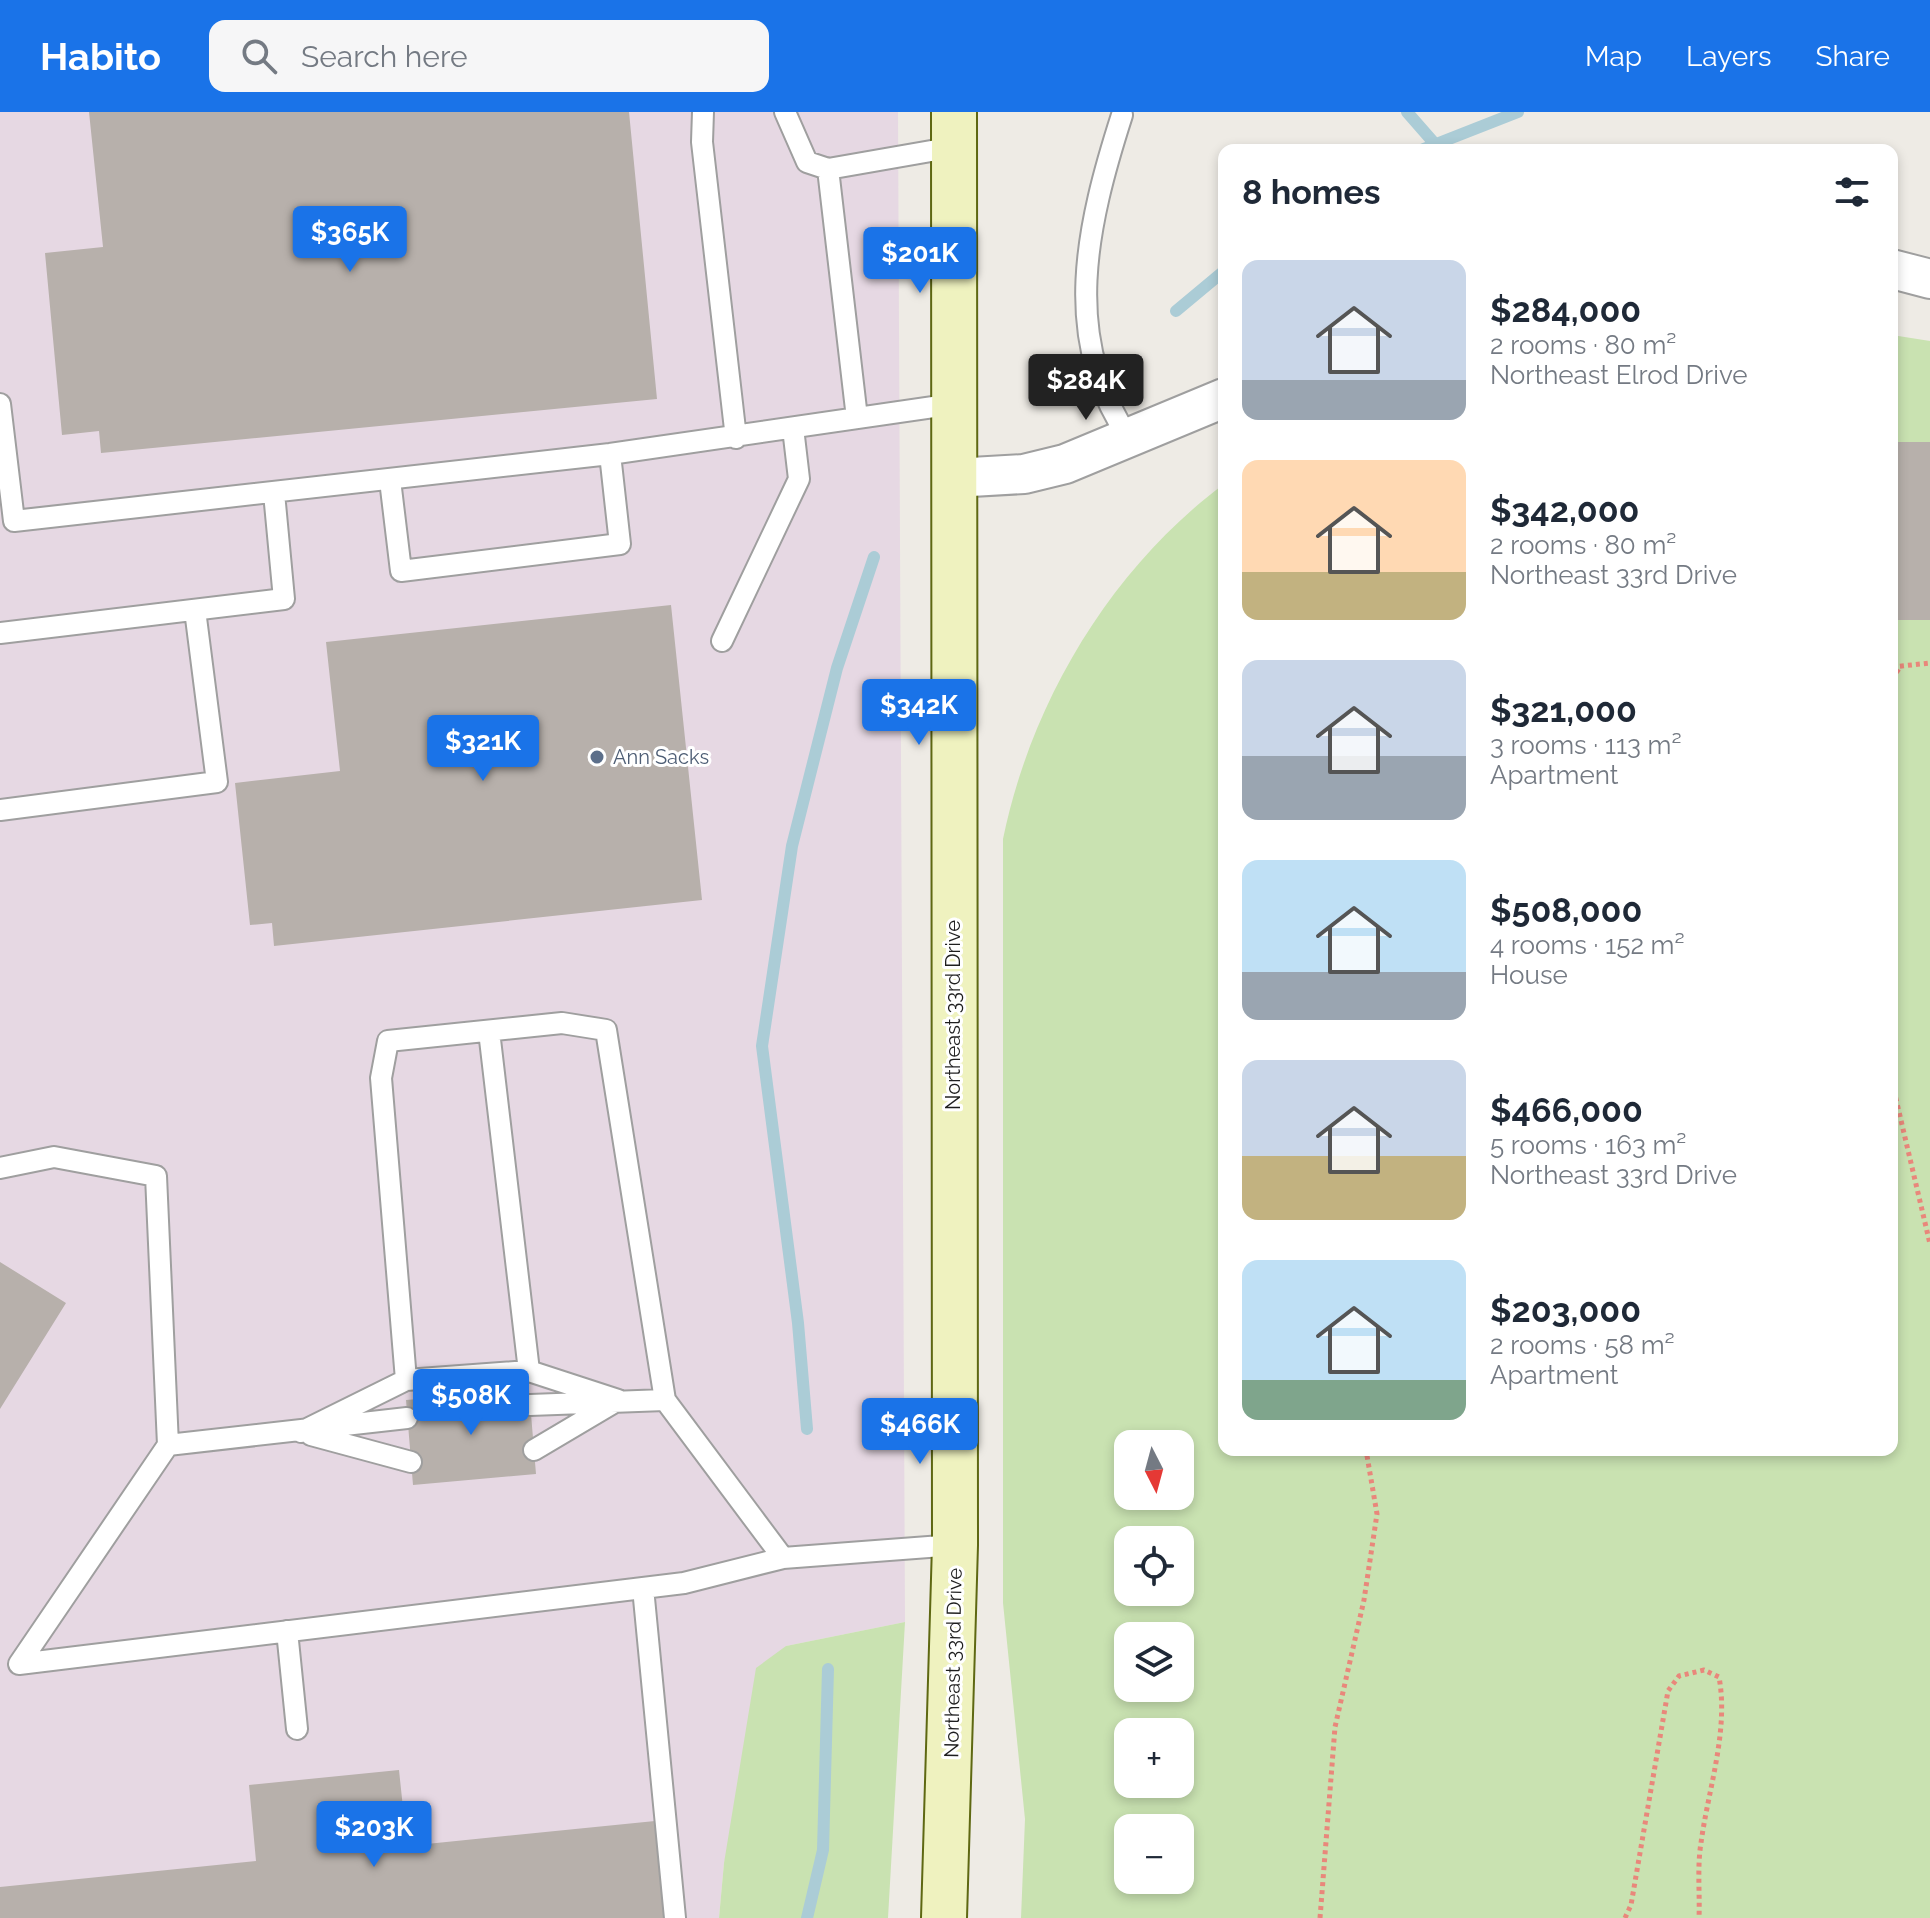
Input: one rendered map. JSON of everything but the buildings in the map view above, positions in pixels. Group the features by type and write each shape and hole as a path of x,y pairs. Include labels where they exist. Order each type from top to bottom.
{"main road":[{"name":"Northeast 33rd Drive","path":"944,1918 955,1545 954,129"}],"street":[{"path":"1898,271 1930,279"},
{"path":"954,478 1024,474 1065,464 1218,401"}],"lane":[{"path":"703,112 702,142 736,438"},
{"path":"785,112 807,162 828,169 954,129"},
{"path":"1122,115 1098,189 1084,301 1090,355 1107,406 1129,438"},
{"path":"828,169 857,418"},
{"path":"0,404 14,521 610,454 954,404"},
{"path":"722,641 799,479 793,428"},
{"path":"390,480 401,571 620,544 610,454"},
{"path":"0,633 284,599 274,493"},
{"path":"0,810 217,782 195,610"},
{"path":"406,1380 381,1078 388,1041 562,1023 606,1030 665,1400 783,1558"},
{"path":"489,1031 529,1371"},
{"path":"0,1168 54,1157 156,1176 168,1445 19,1664 684,1583 783,1558 955,1545"},
{"path":"301,1432 406,1380 529,1371 618,1400"},
{"path":"534,1450 618,1400"},
{"path":"530,1405 665,1400"},
{"path":"168,1445 407,1418"},
{"path":"301,1432 411,1462"},
{"path":"643,1588 675,1918"},
{"path":"287,1631 297,1729"}],"path":[{"path":"1898,670 1900,667 1930,663"},
{"path":"1898,1108 1930,1244"},
{"path":"1320,1918 1335,1727 1364,1600 1377,1514 1367,1456"},
{"path":"1625,1918 1631,1905 1668,1691 1679,1676 1704,1670 1719,1677 1722,1694 1719,1736 1700,1847 1699,1918"}],"shaded area":[{"path":"0,112 898,112 905,1622 786,1646 724,1863 719,1918 0,1918"}],"green space":[{"path":"1898,336 1930,341 1930,1918 1021,1918 1025,1819 1003,1603 1003,839 1033,738 1055,689 1112,597 1183,518 1218,489 1218,1456 1898,1456"},
{"path":"905,1622 888,1918 719,1918 724,1863 756,1668 786,1646"}],"waterway":[{"path":"1407,112 1435,144"},
{"path":"1436,144 1518,112"},
{"path":"1176,311 1218,276"},
{"path":"807,1429 798,1323 762,1046 792,846 837,668 874,557"},
{"path":"807,1918 823,1850 828,1669"}],"place":[{"name":"Ann Sacks","path":"597,757"}]}
